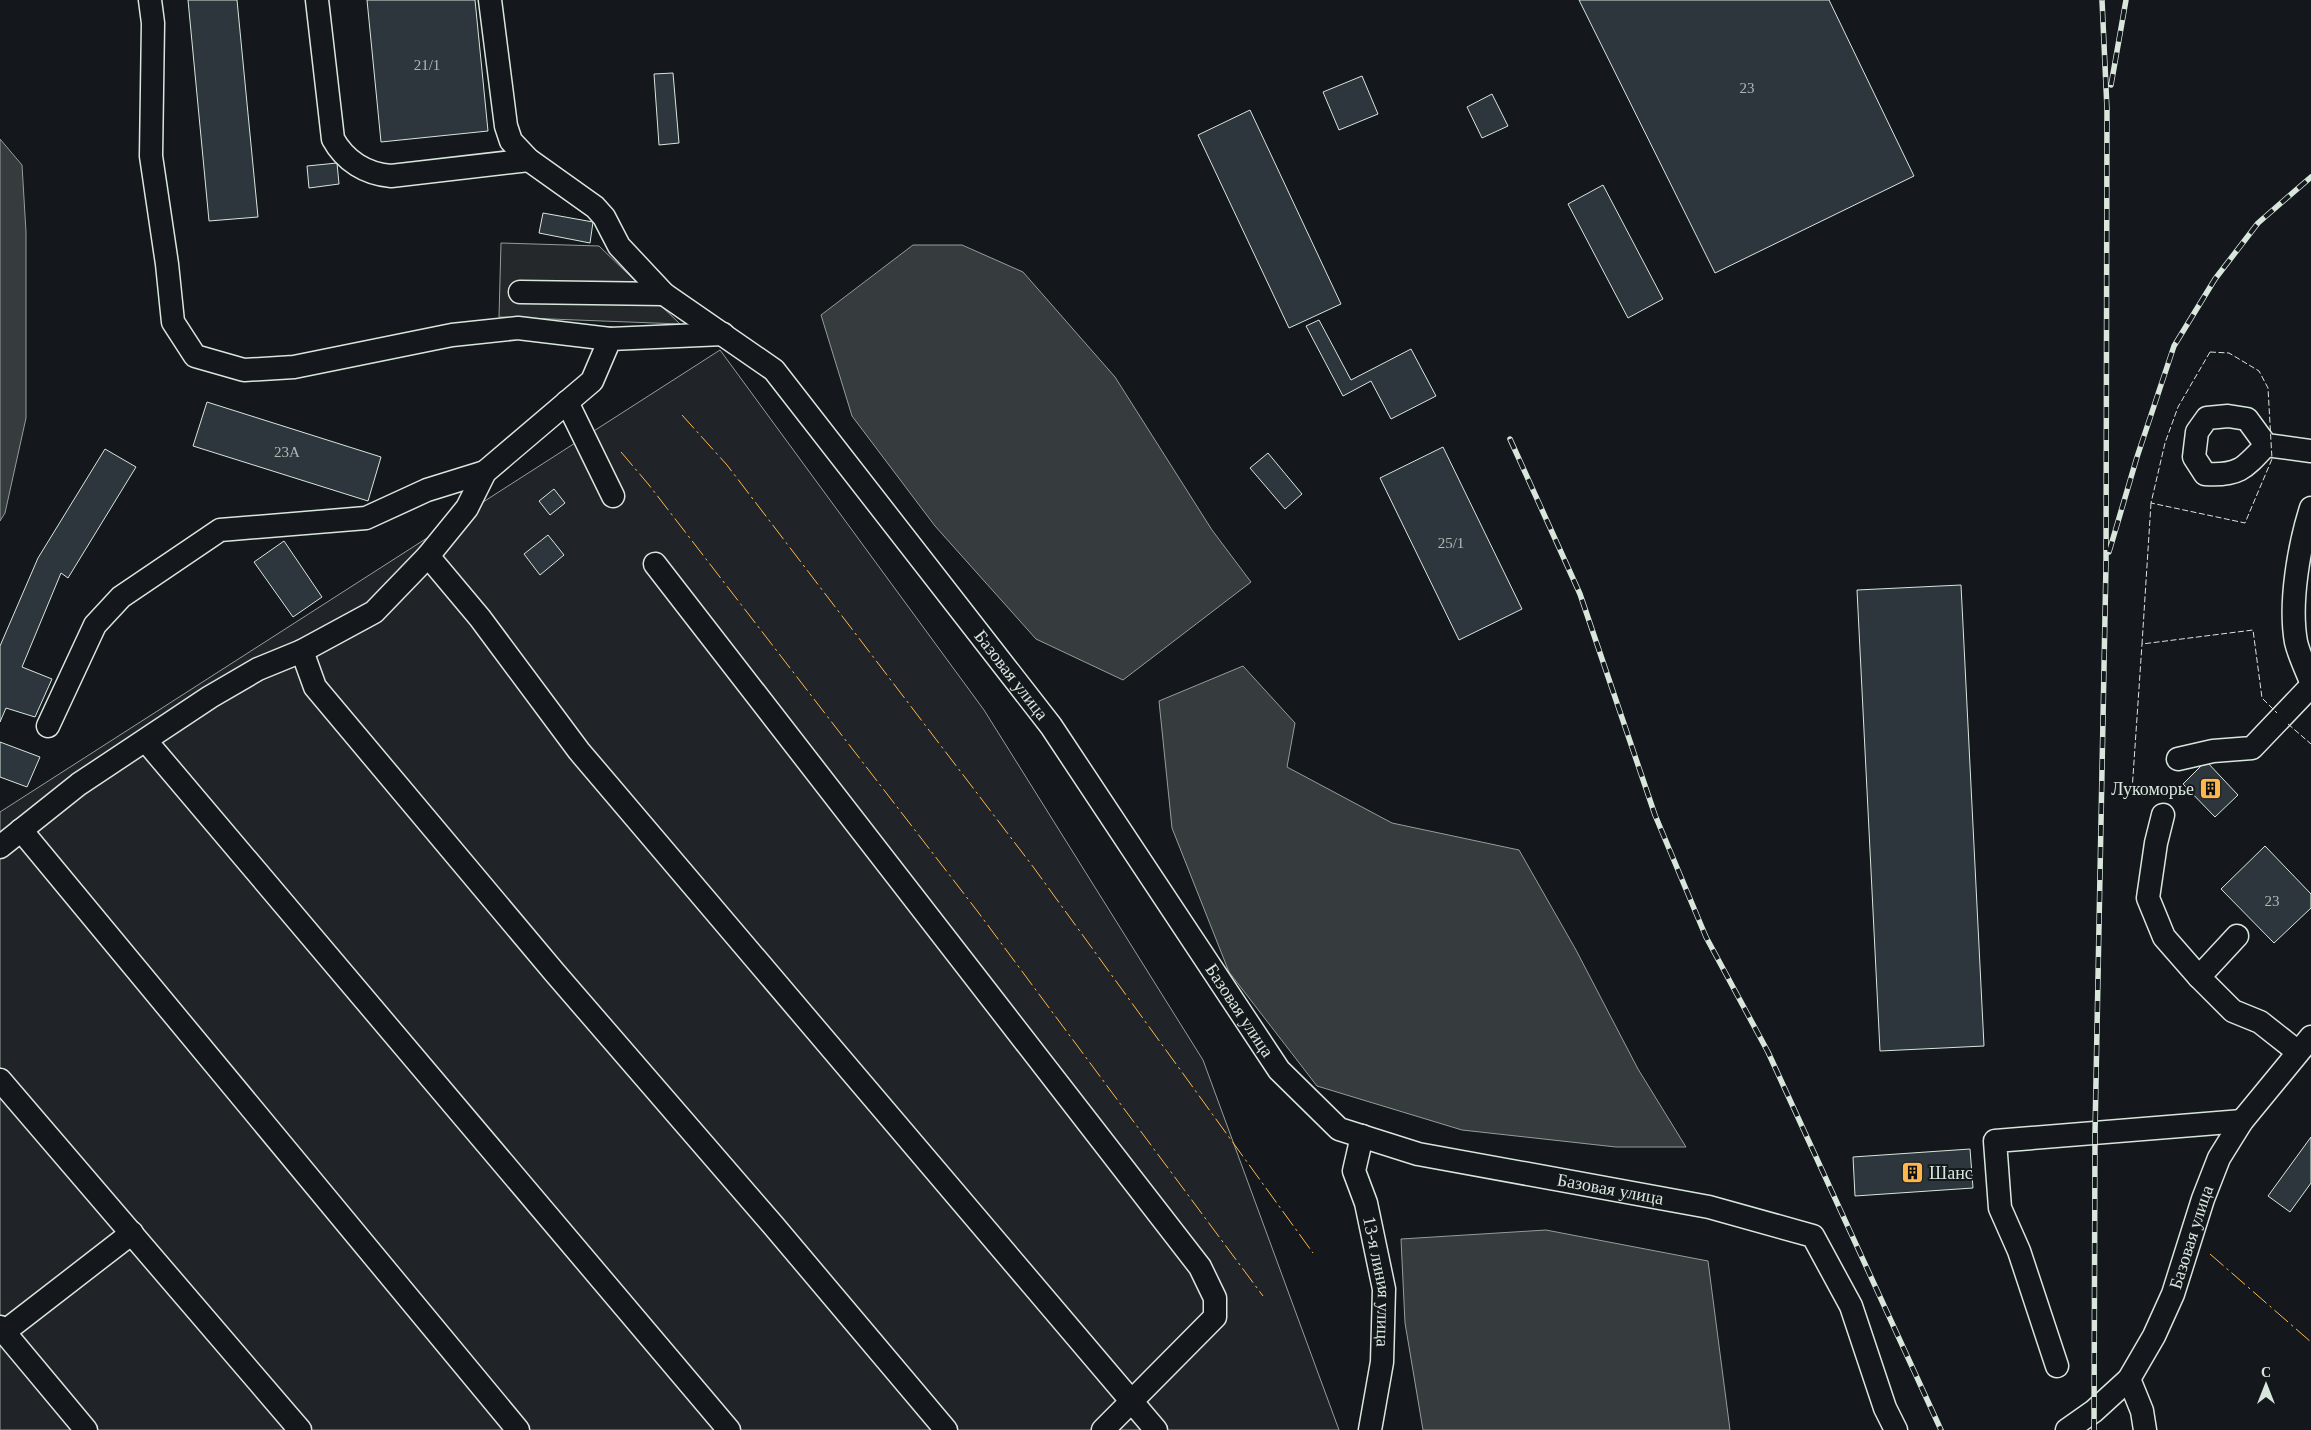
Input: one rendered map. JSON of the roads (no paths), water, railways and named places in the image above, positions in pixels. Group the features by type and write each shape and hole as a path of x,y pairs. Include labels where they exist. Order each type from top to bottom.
{"street":[{"path":"150,0 153,23 151,156 167,264 173,322 195,356 244,370 294,367 452,335 518,328 610,339 722,334"},
{"path":"317,0 333,139 338,149 350,161 378,175 391,176 529,160"},
{"name":"Базовая улица","path":"490,0 506,126 511,141 529,160 595,207 604,218 619,246 664,294 774,370 1050,726 1279,1070 1339,1129 1418,1154 1709,1207 1813,1236 1851,1306 1885,1408 1896,1430"},
{"path":"520,292 664,294"},
{"path":"0,847 79,784 210,697 258,669 302,651 374,612 428,556 467,508 485,472 592,381 610,339"},
{"path":"567,402 613,496"},
{"path":"2266,445 2311,451"},
{"path":"48,726 95,625 121,597 220,530 366,518 427,490 485,472"},
{"path":"2311,508 2297,569 2294,612 2296,643 2311,682"},
{"path":"428,556 480,618 579,751 1156,1430"},
{"path":"655,564 1200,1267 1215,1298 1215,1317 1103,1430"},
{"path":"302,651 315,686 555,973 946,1430"},
{"path":"2178,759 2213,751 2252,748 2311,686"},
{"path":"146,741 729,1430"},
{"path":"2163,815 2156,843 2148,898 2164,937 2199,978 2233,1010 2304,1044"},
{"path":"20,830 518,1430"},
{"path":"2199,978 2237,936"},
{"name":"Базовая улица","path":"2067,1430 2094,1411 2130,1379 2154,1336 2173,1294 2220,1158 2242,1121 2304,1044"},
{"path":"0,1080 300,1430"},
{"path":"2057,1366 2018,1251 2000,1208 1995,1141 2242,1121"},
{"name":"13-я линия улица","path":"1362,1136 1354,1171 1366,1203 1384,1289 1382,1362 1370,1430"},
{"path":"86,1430 2,1330 132,1233"},
{"path":"2130,1379 2142,1412 2146,1430"}],"railway":[{"path":"2094,1430 2095,1133 2106,564 2107,109 2102,0"},
{"path":"2111,85 2126,0"},
{"path":"2109,552 2137,457 2174,346 2215,279 2258,223 2311,177"},
{"path":"1510,439 1580,594 1655,815 1706,937 1768,1052 1941,1430"}],"place":[{"name":"Лукоморье","path":"2210,789"},
{"name":"Шанс","path":"1913,1173"}]}
